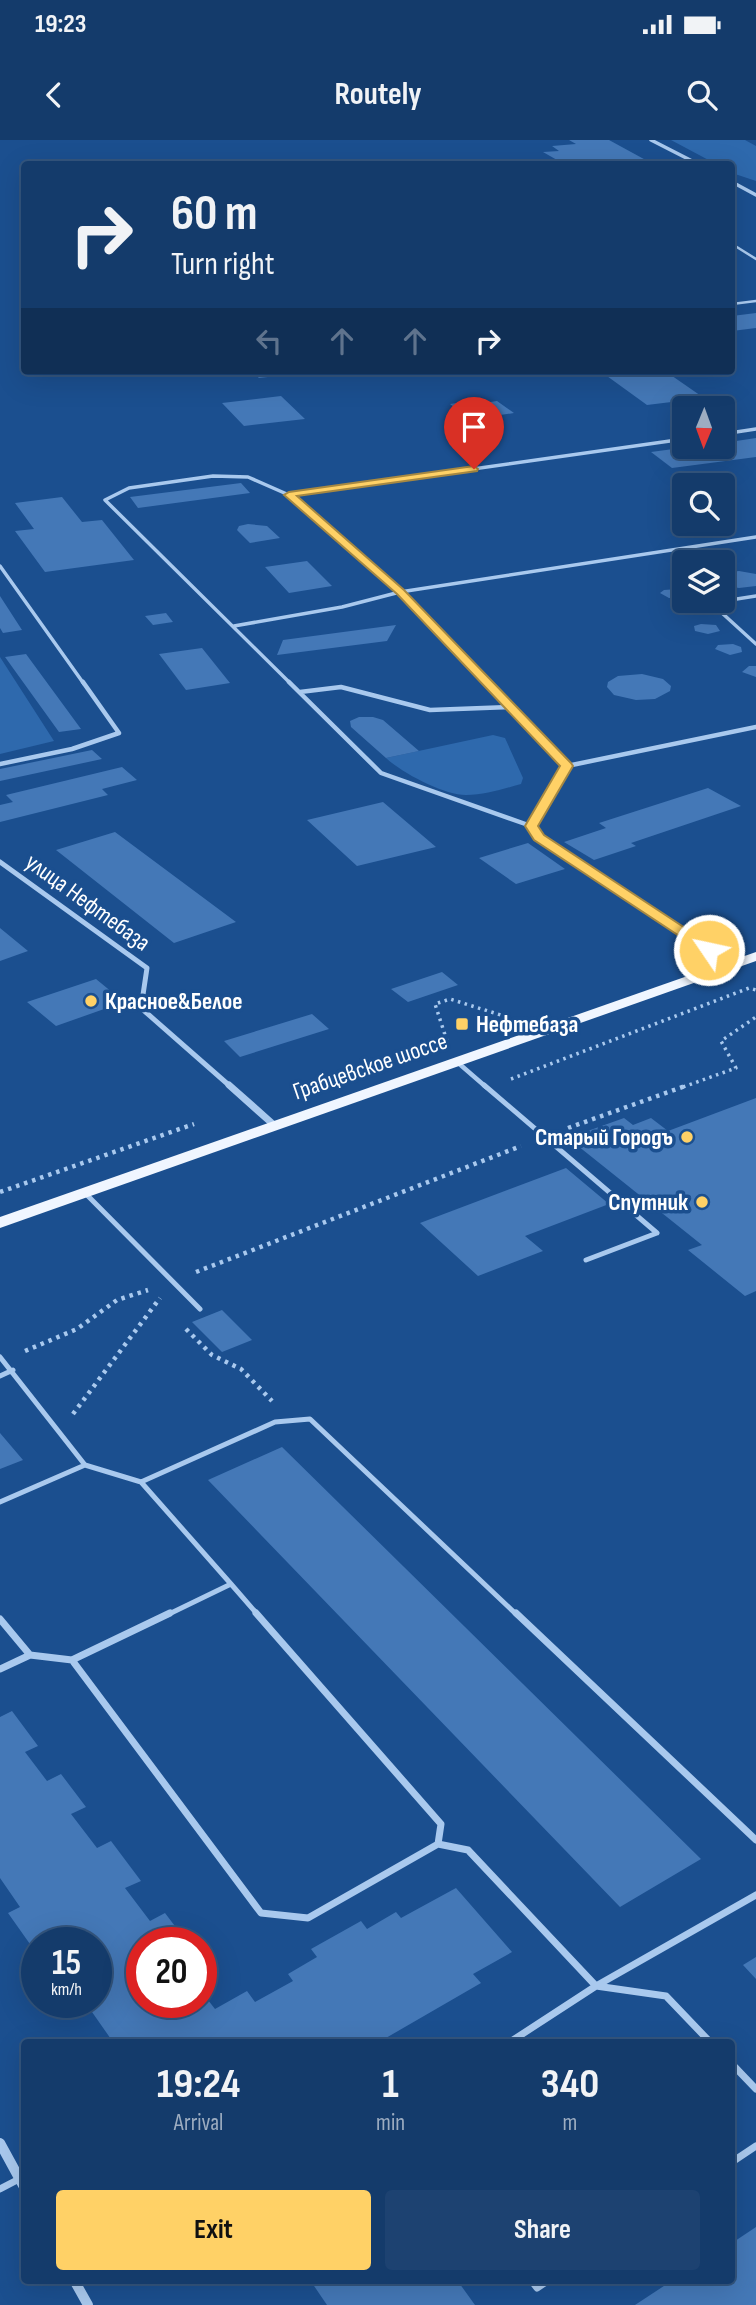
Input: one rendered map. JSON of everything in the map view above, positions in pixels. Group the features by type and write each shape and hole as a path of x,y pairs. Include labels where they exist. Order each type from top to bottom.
{"main road":[{"name":"Грабцевское шоссе","path":"0,1223 756,956"}],"street":[{"path":"651,140 692,161"},
{"path":"735,184 756,195"},
{"name":"улица Нефтебаза","path":"0,862 147,968 141,1009 274,1125"},
{"path":"0,2143 21,2178"},
{"path":"76,2284 88,2305"}],"lane":[{"path":"735,246 756,259"},
{"path":"735,304 756,301"},
{"path":"735,432 756,429"},
{"path":"289,495 672,441"},
{"path":"567,766 400,592 289,495 248,477 213,476 129,488 105,499 381,773 531,826 539,837 733,965"},
{"path":"234,626 342,607 400,592 756,537"},
{"path":"0,566 119,733 72,749 0,764"},
{"path":"756,596 711,603 756,644"},
{"path":"300,692 341,687 430,710 510,707"},
{"path":"531,826 567,766 756,727"},
{"path":"457,1061 657,1233 586,1260"},
{"path":"85,1193 200,1309"},
{"path":"0,1357 13,1370 85,1465 141,1482 441,1824 438,1844"},
{"path":"0,1376 13,1370"},
{"path":"141,1482 275,1422 310,1419 756,1840"},
{"path":"0,1502 85,1465"},
{"path":"0,1669 30,1655 72,1660 231,1584"},
{"path":"0,1619 30,1655"},
{"path":"72,1660 261,1913 307,1918 438,1844 468,1850 596,1986 666,1996 707,2039"},
{"path":"515,2039 596,1986 756,1895"},
{"path":"735,2067 756,2090"},
{"path":"735,2160 756,2146"},
{"path":"0,2189 21,2182"}],"path":[{"path":"488,1088 749,988 756,989"},
{"path":"447,1041 435,1004 450,999 513,1018"},
{"path":"13,1370 22,1352 77,1329 117,1300 173,1281 545,1137 736,1068 721,1041 756,1017"},
{"path":"60,1432 173,1281"},
{"path":"200,1309 179,1321 212,1355 241,1369 281,1409 275,1422"}],"shaded area":[{"path":"671,140 745,140 756,146 756,181 735,174 735,161 710,161"},
{"path":"0,657 54,741 0,754"},
{"path":"493,735 505,738 523,778 521,784 480,794 457,794 424,782 386,758"}],"building":[{"path":"569,140 609,140 648,161 559,161 543,152 559,151 552,146 576,144"},
{"path":"756,313 756,328 735,331 735,316"},
{"path":"256,375 285,375 259,378"},
{"path":"606,375 671,375 701,396 672,396 672,402 647,405"},
{"path":"281,396 305,419 244,426 222,403"},
{"path":"470,401 489,416 468,418 450,404"},
{"path":"497,401 514,413 494,416 477,404"},
{"path":"756,438 756,457 672,468 651,452 672,449 672,459 735,459 735,441"},
{"path":"241,483 250,493 138,508 130,497"},
{"path":"62,497 82,522 102,520 134,560 45,572 15,531 34,529 15,503"},
{"path":"239,526 267,526 280,538 250,543 237,530"},
{"path":"307,561 332,586 289,593 265,567"},
{"path":"735,572 756,574 756,586 735,587"},
{"path":"672,589 672,598 660,593"},
{"path":"0,596 22,630 3,633 0,628"},
{"path":"166,613 173,622 153,625 145,616"},
{"path":"396,625 387,641 277,655 283,640"},
{"path":"716,625 720,631 708,634 695,631 694,626"},
{"path":"733,644 741,647 742,652 730,655 715,649 718,645"},
{"path":"202,648 230,683 186,690 159,654"},
{"path":"26,654 81,729 59,732 5,657"},
{"path":"749,666 756,666 756,677 742,672"},
{"path":"642,674 663,679 671,686 670,691 655,699 636,700 614,695 607,687 608,682 618,676"},
{"path":"359,717 383,720 419,751 386,758 351,727 350,721"},
{"path":"92,750 102,759 0,781 0,769"},
{"path":"122,767 137,780 102,789 108,795 0,822 0,805 13,802 6,795"},
{"path":"708,788 741,806 631,843 636,846 594,860 564,842 606,828 599,823"},
{"path":"383,802 436,847 357,866 307,820"},
{"path":"115,832 236,922 174,943 56,850"},
{"path":"528,843 565,869 516,884 479,858"},
{"path":"0,928 28,951 0,961"},
{"path":"442,972 458,985 408,1002 391,989"},
{"path":"96,979 124,1002 56,1026 27,1002"},
{"path":"312,1014 329,1029 240,1057 224,1041"},
{"name":"Спутник","path":"756,1098 756,1291 745,1296 688,1250 702,1245 568,1138 624,1118 633,1125 651,1118 668,1131"},
{"path":"566,1168 609,1204 525,1236 543,1251 478,1276 420,1223"},
{"path":"222,1310 252,1340 222,1352 192,1322"},
{"path":"0,1433 23,1460 0,1469"},
{"path":"282,1447 701,1859 620,1907 208,1480"},
{"path":"12,1711 38,1746 25,1752 47,1781 61,1774 86,1807 71,1814 97,1848 111,1841 141,1881 125,1888 150,1921 165,1913 176,1927 126,1927 126,2018 217,2018 217,2008 247,1991 255,2002 293,1981 288,1974 317,1957 311,1949 361,1921 367,1929 396,1912 401,1918 456,1888 512,1952 473,1974 481,1983 384,2039 111,2039 96,2018 112,2018 112,1927 21,1927 21,1931 8,1913 20,1907 0,1878 0,1717"},
{"path":"756,1957 756,1979 743,1965"},
{"path":"756,2227 756,2305 635,2305 667,2284 735,2284 735,2241"},
{"path":"313,2284 460,2284 475,2305 327,2305"}],"place":[{"name":"Красное&Белое","path":"91,1001"},
{"name":"Нефтебаза","path":"462,1024"},
{"name":"Старый Городъ","path":"687,1137"},
{"name":"Спутник","path":"702,1202"}],"route":[{"path":"474,469 289,495 400,592 567,766 531,826 539,837 709,950"}]}
